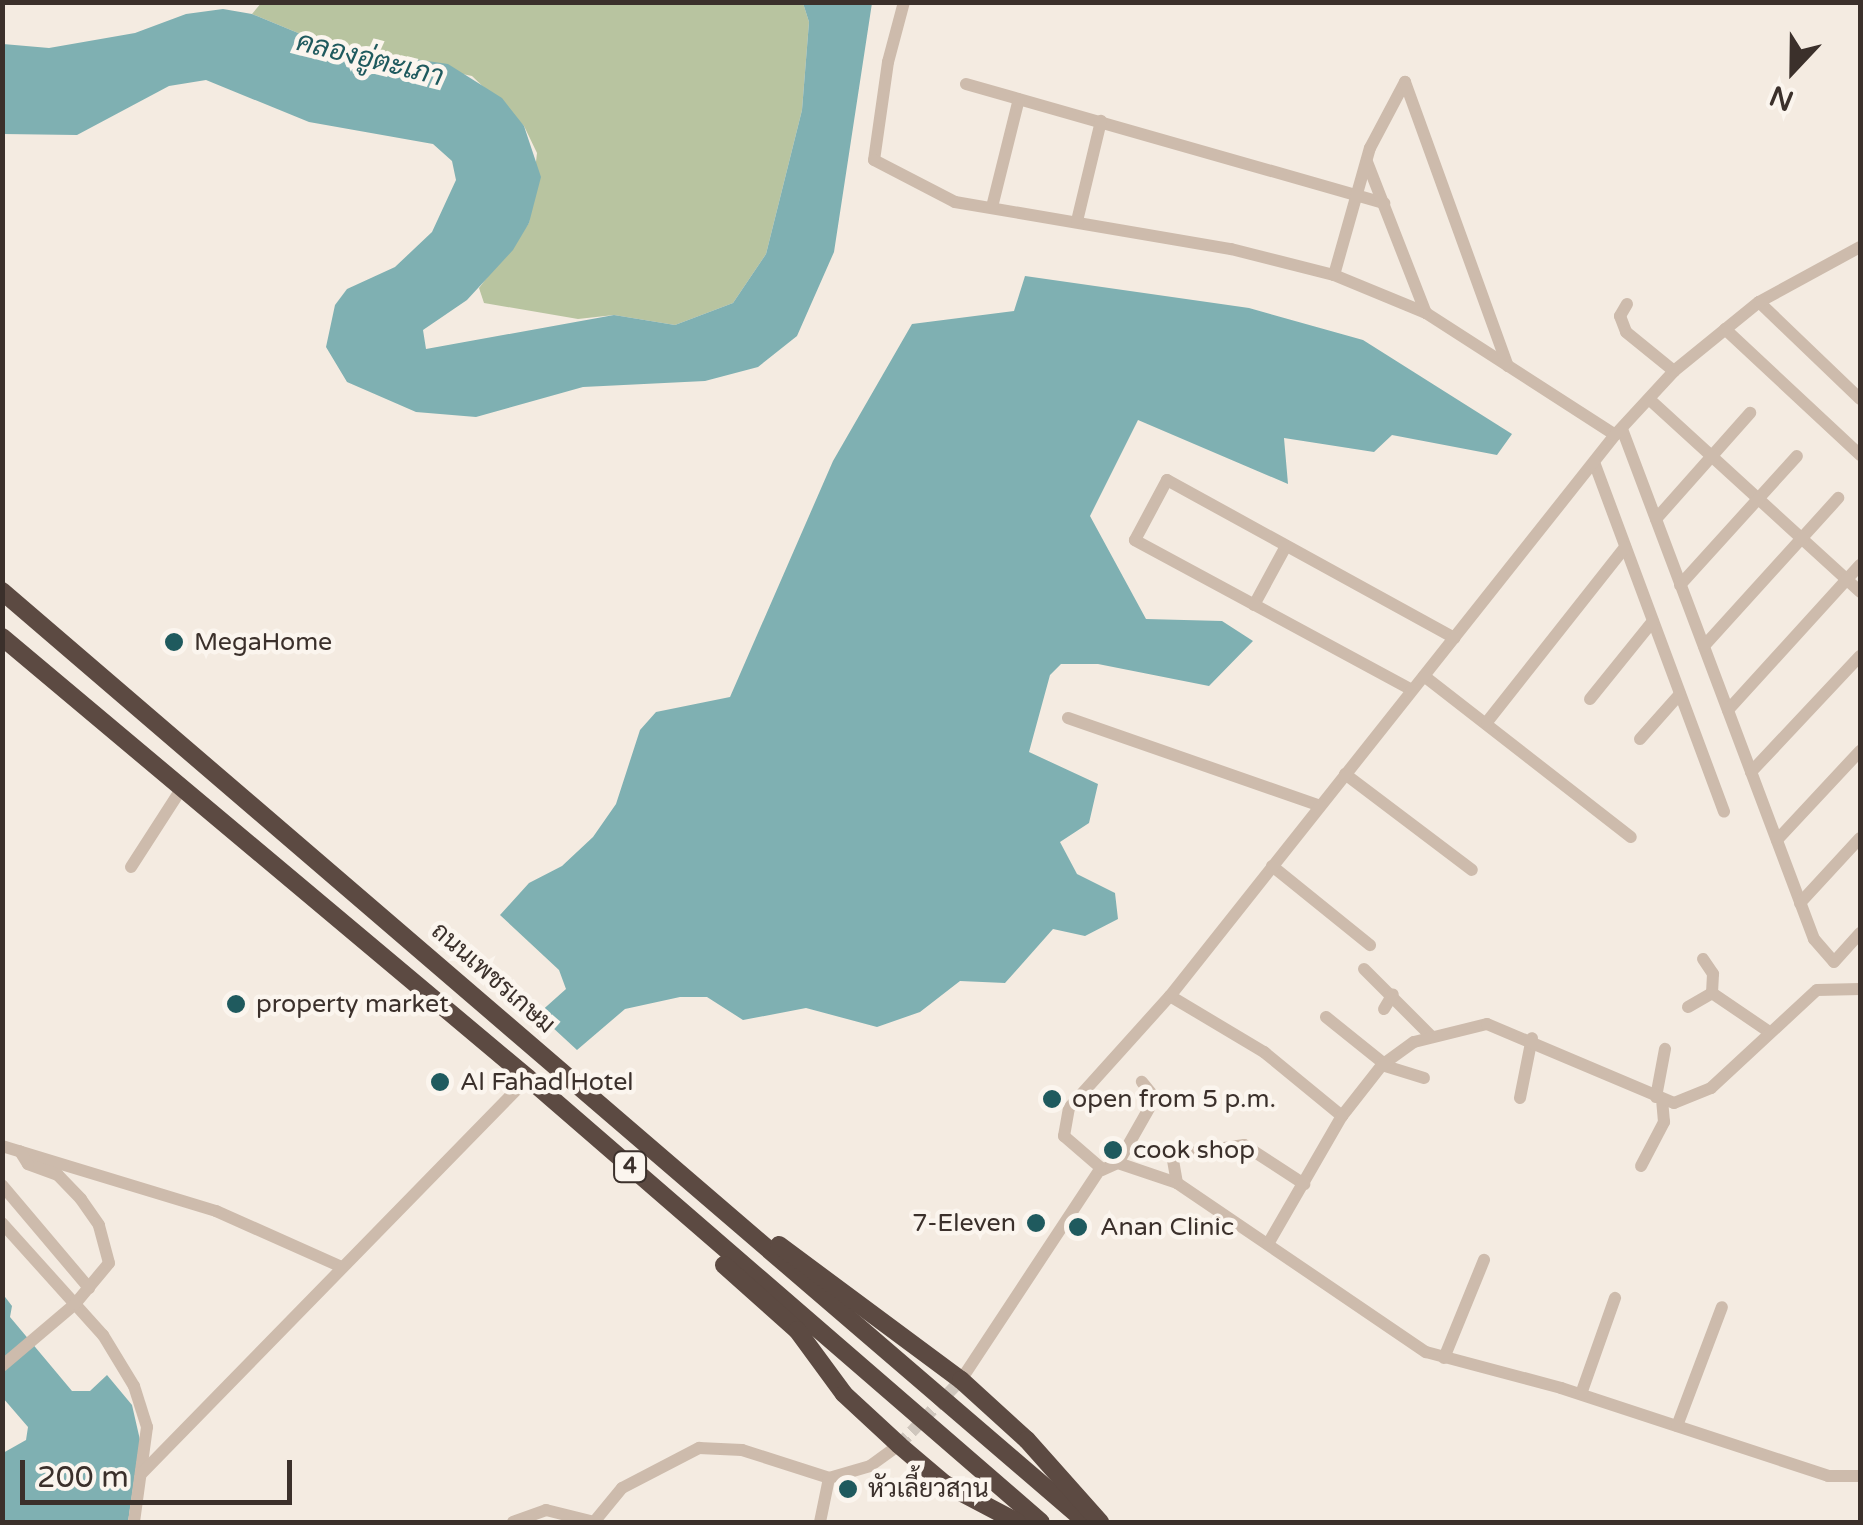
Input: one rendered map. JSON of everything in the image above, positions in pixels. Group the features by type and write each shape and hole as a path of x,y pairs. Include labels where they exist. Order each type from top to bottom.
{"highway":[{"name":"ถนนเพชรเกษม","path":"2,591 1086,1522"},
{"name":"ถนนเพชรเกษม","path":"4,643 528,1078 1041,1522"},
{"path":"1017,1522 945,1484 899,1444 844,1394 797,1330 706,1248 709,1236 727,1214 764,1234 961,1380 1028,1440 1100,1522"}],"street":[{"path":"904,2 890,47 874,160 956,202 1077,221 1334,275 1426,313 1618,432 1656,519 1814,939 1834,962 1860,933"},
{"path":"1334,275 1382,117 1406,82 1508,366"},
{"path":"966,84 1384,203"},
{"path":"992,207 1019,98"},
{"path":"1077,221 1101,122"},
{"path":"1366,161 1426,313"},
{"path":"961,1380 1101,1168 1064,1136 1070,1108 1170,996 1618,432 1674,370 1759,302 1860,247"},
{"path":"1759,302 1860,398"},
{"path":"1627,304 1620,316 1626,332 1674,370"},
{"path":"1726,328 1860,455"},
{"path":"1648,400 1860,592"},
{"path":"1656,519 1750,413"},
{"path":"1680,584 1797,456"},
{"path":"1594,462 1724,812"},
{"path":"1412,690 1135,540 1167,480 1454,638"},
{"path":"1704,646 1838,498"},
{"path":"1254,605 1286,546"},
{"path":"1487,722 1625,547"},
{"path":"1728,710 1860,566"},
{"path":"1590,698 1653,621"},
{"path":"1751,772 1860,656"},
{"path":"1424,676 1631,836"},
{"path":"1640,739 1680,694"},
{"path":"1068,718 1320,806"},
{"path":"1777,840 1860,751"},
{"path":"1345,774 1472,870"},
{"path":"131,867 182,788"},
{"path":"1800,902 1860,838"},
{"path":"1272,866 1370,944"},
{"path":"1702,959 1713,974 1712,993"},
{"path":"1364,970 1432,1036"},
{"path":"1268,1244 1342,1116 1385,1065 1414,1042 1488,1024 1532,1038 1659,1098 1696,1100 1817,990 1860,989"},
{"path":"1688,1007 1712,993"},
{"path":"1712,993 1768,1031"},
{"path":"1384,1009 1393,994"},
{"path":"1170,996 1264,1052 1342,1116"},
{"path":"1326,1017 1385,1065 1424,1078"},
{"path":"1520,1098 1532,1038"},
{"path":"1641,1166 1664,1122 1659,1098 1665,1049"},
{"path":"142,1474 528,1078"},
{"path":"1102,1170 1118,1163 1155,1098 1142,1082"},
{"path":"2,1146 216,1211 342,1267"},
{"path":"1178,1183 1172,1156 1244,1146 1304,1184"},
{"path":"2,1366 75,1304 109,1263 99,1225 66,1181 28,1164 20,1151"},
{"path":"1118,1163 1178,1183 1382,1324 1444,1358 1581,1394 1828,1476 1860,1476"},
{"path":"2,1185 89,1288"},
{"path":"2,1223 75,1304 134,1386 147,1427 134,1522"},
{"path":"1444,1358 1484,1260"},
{"path":"1581,1394 1615,1298"},
{"path":"1677,1426 1722,1307"},
{"path":"513,1522 546,1510 594,1522 622,1488 699,1448 742,1450 830,1478 870,1466 899,1444"},
{"path":"820,1522 830,1478"}],"green space":[{"path":"262,2 803,3 809,22 802,110 766,254 733,303 675,325 614,315 578,319 484,303 479,288 529,223 537,153 524,126 472,76 332,47 252,14"}],"water":[{"name":"คลองอู่ตะเภา","path":"803,3 872,3 834,252 797,336 758,367 705,381 583,387 476,417 416,412 347,382 326,347 335,305 347,289 395,267 432,232 456,180 452,161 433,144 309,122 206,80 169,86 77,135 3,134 3,44 49,48 135,33 186,14 223,9 252,14 332,47 448,64 502,98 524,126 541,177 529,223 513,250 467,300 423,330 426,349 614,315 675,325 733,303 766,254 802,110 809,22"},
{"path":"1025,276 1249,308 1363,340 1512,434 1497,455 1392,435 1374,452 1284,438 1288,484 1138,420 1090,516 1146,619 1222,621 1253,641 1209,686 1098,664 1061,664 1050,675 1029,752 1098,784 1089,823 1060,842 1077,874 1115,893 1118,919 1085,936 1053,929 1005,983 960,981 920,1012 877,1027 806,1008 743,1020 707,997 680,997 625,1009 577,1050 538,1014 566,989 559,970 500,915 529,883 562,866 593,837 616,804 640,730 656,712 730,697 833,461 912,324 1014,311"},
{"path":"2,1293 12,1306 10,1317 72,1391 90,1391 107,1375 132,1405 140,1440 128,1522 3,1522 3,1453 26,1440 28,1427 3,1398"}],"tunnel":[{"path":"899,1445 961,1380"}],"place":[{"name":"MegaHome","path":"174,642"},
{"name":"property market","path":"236,1004"},
{"name":"Al Fahad Hotel","path":"440,1082"},
{"name":"open from 5 p.m.","path":"1052,1099"},
{"name":"cook shop","path":"1113,1150"},
{"name":"7-Eleven","path":"1036,1223"},
{"name":"Anan Clinic","path":"1078,1227"},
{"name":"หัวเลี้ยวสาน","path":"848,1489"}]}
